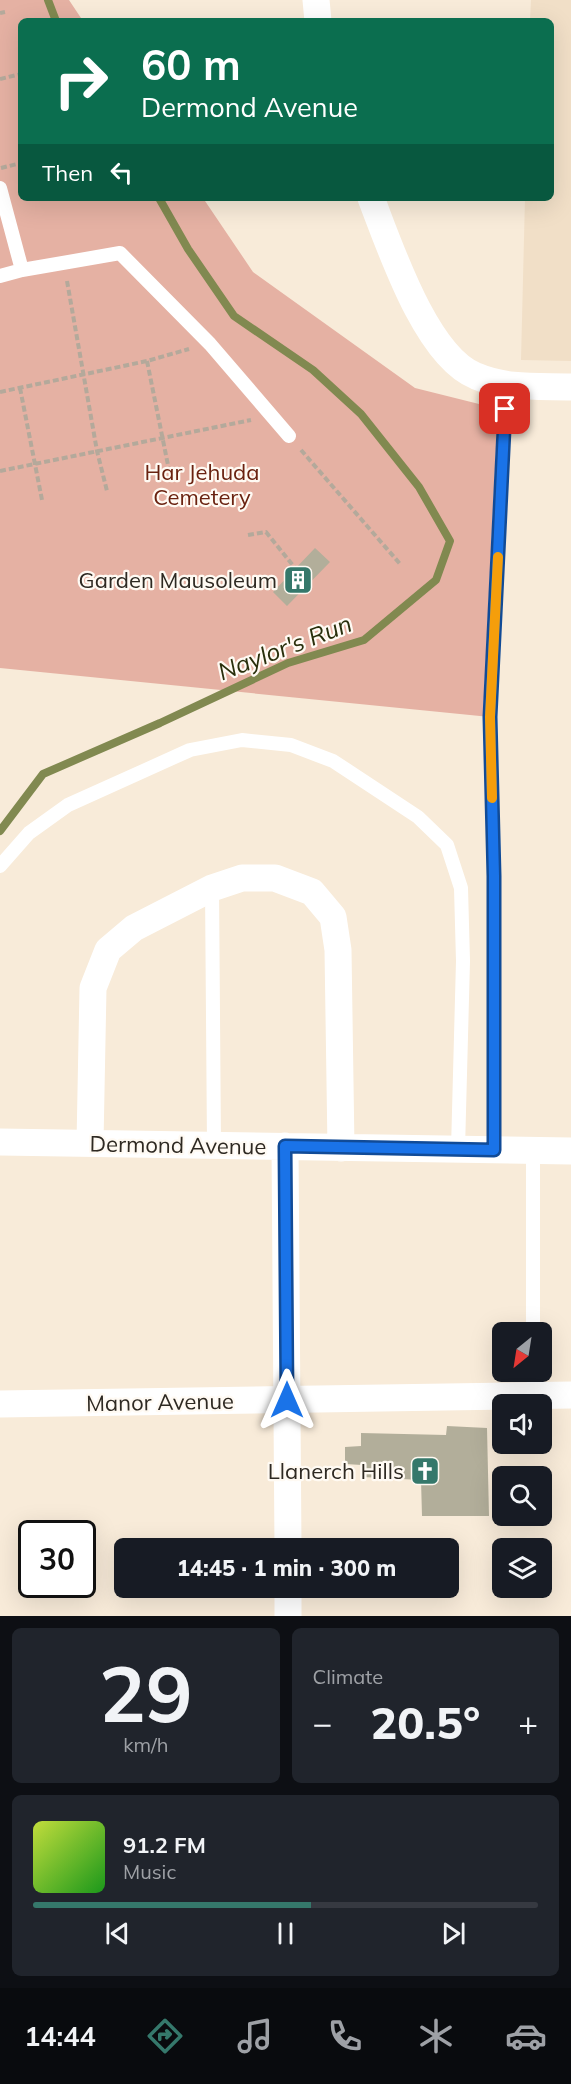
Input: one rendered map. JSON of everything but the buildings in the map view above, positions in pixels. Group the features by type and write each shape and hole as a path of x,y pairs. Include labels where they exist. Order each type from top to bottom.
{"street":[{"path":"316,0 318,18"},
{"path":"372,201 407,291 451,360 474,376 506,386 571,387"},
{"path":"90,1143 93,988 108,950 134,928 212,888 242,878 275,878 312,892 333,917 338,950 341,1148"},
{"name":"Dermond Avenue","path":"0,1142 571,1151"},
{"path":"285,1146 288,1538"},
{"name":"Manor Avenue","path":"0,1404 287,1400 534,1383 571,1395"},
{"path":"288,1598 288,1616"}],"lane":[{"path":"0,188 22,270"},
{"path":"0,276 120,253 210,344 289,436"},
{"path":"494,1150 494,876 490,717 506,386"},
{"path":"0,866 29,833 68,805 190,750 242,740 291,745 333,761 418,817 447,845 461,888 463,961 459,1149"},
{"path":"212,888 214,1145"},
{"path":"533,1151 533,1322"}],"path":[{"path":"0,79 18,75"},
{"path":"0,168 18,163"},
{"path":"64,262 97,450 107,491"},
{"path":"0,392 147,361 210,344"},
{"path":"147,361 171,480"},
{"path":"20,388 42,500"},
{"path":"0,471 162,436 272,416"},
{"path":"289,436 401,566"},
{"path":"248,535 266,532 295,568"}],"shaded area":[{"path":"531,0 571,0 571,361 521,360 525,201 554,201 554,18 530,18"}],"green space":[{"name":"Har Jehuda Cemetery","path":"0,0 69,0 81,18 18,18 18,201 205,201 253,272 415,388 499,409 490,717 0,668"}],"waterway":[{"name":"Naylor's Run","path":"48,0 55,18"},
{"name":"Naylor's Run","path":"0,831 43,774 160,723 288,663 364,640 436,580 450,541 419,487 361,414 313,370 234,316 188,249 161,201"}],"slow traffic":[{"path":"492,798 490,717 498,557"}],"place":[{"name":"Garden Mausoleum","path":"298,580"},
{"name":"Llanerch Hills","path":"425,1471"}],"route":[{"path":"287,1400 285,1146 494,1150 494,876 490,717 505,409"}]}
